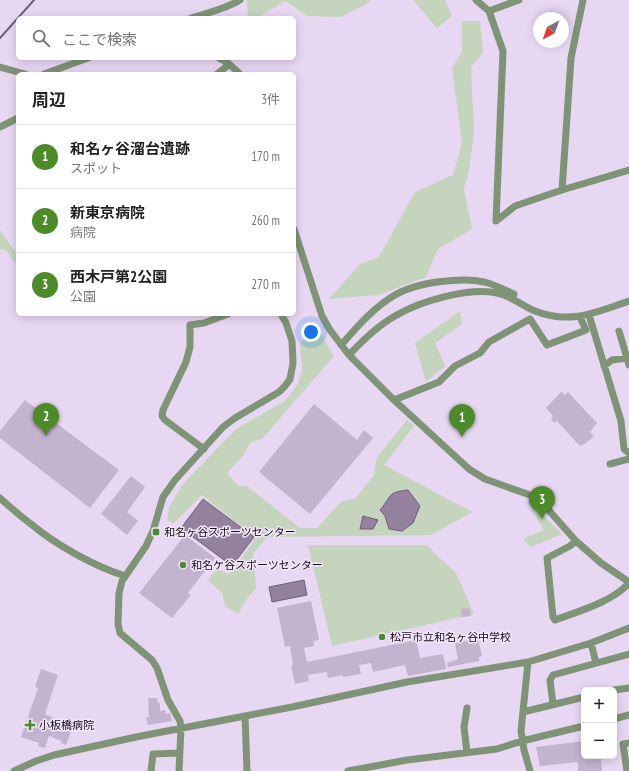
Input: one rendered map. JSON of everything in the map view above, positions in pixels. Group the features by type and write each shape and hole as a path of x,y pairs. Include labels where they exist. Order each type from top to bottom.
{"street":[{"path":"198,16 221,9 240,0"},
{"path":"476,0 489,11 503,51 496,221 515,206 629,170"},
{"path":"489,11 519,0"},
{"path":"562,190 571,58 583,0"},
{"path":"50,72 82,60"},
{"path":"223,60 238,72"},
{"path":"220,72 226,67 227,62"},
{"path":"0,67 18,72"},
{"path":"0,127 16,119"},
{"path":"296,241 298,253 322,316 349,355 394,400 469,469 485,479 530,495 545,506 576,541 601,563 629,583 621,592 555,620 553,617 547,558 570,546 576,541"},
{"path":"341,344 371,313 382,304 396,295 422,284 459,280 487,282 552,315"},
{"path":"349,355 374,330 395,315 423,304 461,293 481,291 496,293 512,298 535,311 566,317 580,317 589,315 629,301"},
{"path":"589,315 621,421 624,449 629,454"},
{"path":"204,449 165,420 162,416 163,410 186,362 190,347 190,325 204,324 223,316"},
{"path":"179,771 180,721 168,700 157,668 152,660 120,633 118,624 118,600 122,581 146,546 153,531 163,497 175,480 223,427 235,418 279,392 290,380 293,363 292,341 282,316"},
{"path":"394,400 439,382 455,366 480,353 489,342 530,319 547,345 586,330 580,317"},
{"path":"604,366 612,360 628,361 619,332"},
{"path":"610,464 629,459"},
{"path":"0,498 32,525 74,554 125,576"},
{"path":"14,771 36,761 70,751 407,682 528,662 591,643 629,628"},
{"path":"591,643 596,663"},
{"path":"554,704 550,680 553,675 629,654"},
{"path":"528,662 521,727 522,741 530,771"},
{"path":"617,690 629,688"},
{"path":"523,712 581,698"},
{"path":"467,708 464,727 467,753"},
{"path":"617,718 629,715"},
{"path":"245,716 247,771"},
{"path":"348,771 407,760 497,749 522,741 581,727"},
{"path":"626,771 623,744 629,743"},
{"path":"151,771 153,754 180,753"}],"green space":[{"path":"371,0 365,5 341,17 307,16 285,1 260,16 248,16 247,1"},
{"path":"413,0 445,0 452,16 437,28"},
{"path":"462,21 480,21 483,53 471,67 474,132 469,171 464,189 472,229 438,249 426,277 378,295 329,299 360,264 379,257 415,192 453,175 462,143 452,68 462,51"},
{"path":"0,230 13,249 16,251 16,264 6,250 0,249"},
{"path":"460,311 462,324 435,343 445,366 426,382 415,343"},
{"path":"317,327 334,356 263,438 250,443 243,456 227,473 238,486 247,486 300,528 317,528 342,501 355,499 374,475 377,457 407,420 414,426 384,465 472,512 431,535 268,537 253,553 256,588 246,600 238,614 225,606 222,593 208,580 217,568 229,575 256,538 202,495 173,524 167,519 169,508 182,485 236,429 285,401 298,384 302,369 300,343"},
{"path":"535,507 562,534 531,547 523,539 544,530 532,511"},
{"path":"308,545 426,545 456,573 474,614 332,646"}],"shaded area":[{"path":"408,490 420,506 413,523 402,531 389,529 385,516 380,510 393,494"},
{"path":"203,499 254,537 232,566 181,528"},
{"path":"363,516 378,520 373,529 360,529"},
{"path":"304,580 307,595 272,602 269,587"}],"building":[{"path":"561,392 565,395 568,392 597,423 590,432 594,436 580,446 557,421 554,423 551,419 553,416 546,408"},
{"path":"25,400 119,470 90,508 0,438 0,431"},
{"path":"314,404 357,440 364,430 373,438 310,514 259,472"},
{"path":"131,476 145,487 127,512 138,521 127,535 101,514"},
{"path":"185,535 215,558 188,593 191,595 172,618 139,593"},
{"path":"311,601 319,640 314,641 314,646 304,648 307,662 416,640 420,658 443,654 446,669 408,676 405,665 373,672 371,663 359,665 361,674 343,677 342,675 328,678 327,672 308,675 309,681 295,684 291,665 293,665 290,646 285,647 277,608"},
{"path":"469,608 471,616 462,617 461,609"},
{"path":"478,639 482,656 479,657 479,661 448,667 447,663 458,659 455,643"},
{"path":"41,669 58,675 45,714 64,723 64,727 71,732 66,745 61,743 62,741 49,736 45,748 38,746 39,743 21,737 38,688 35,687"},
{"path":"148,698 157,698 158,703 160,703 160,711 165,710 166,714 170,713 172,721 148,725 146,717 149,717"},
{"path":"581,741 581,759 601,759 602,771 578,771 578,762 540,766 536,747"}],"waterway":[{"path":"20,16 34,0"},
{"path":"0,38 16,20"}],"place":[{"name":"新東京病院","path":"46,436"},
{"name":"和名ヶ谷溜台遺跡","path":"462,437"},
{"name":"西木戸第2公園","path":"542,519"},
{"name":"和名ヶ谷スポーツセンター","path":"156,532"},
{"name":"和名ケ谷スポーツセンター","path":"183,565"},
{"name":"松戸市立和名ヶ谷中学校","path":"382,637"},
{"name":"小板橋病院","path":"30,725"}]}
